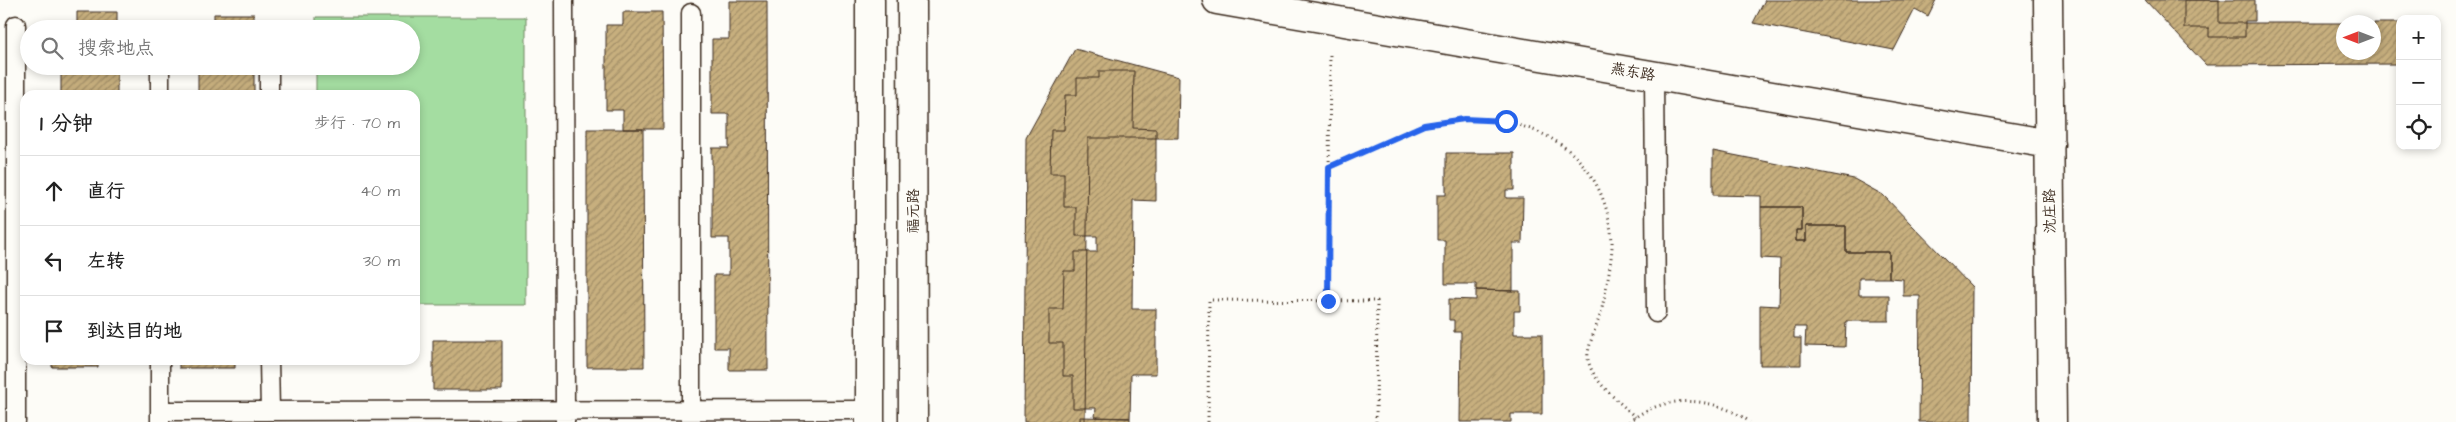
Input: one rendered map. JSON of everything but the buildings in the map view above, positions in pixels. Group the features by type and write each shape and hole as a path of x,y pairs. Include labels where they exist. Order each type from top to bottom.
{"street":[{"path":"870,0 870,416"},
{"name":"福元路","path":"912,0 913,422"},
{"name":"燕东路","path":"1217,0 2050,144"},
{"name":"沈庄路","path":"2048,0 2052,422"}],"lane":[{"path":"564,0 565,416"},
{"path":"691,13 691,416"},
{"path":"16,25 16,422"},
{"path":"160,75 160,90"},
{"path":"269,75 269,90"},
{"path":"1654,76 1656,313"},
{"path":"160,365 160,416 270,411 289,416 870,416"},
{"path":"270,365 270,411"}],"path":[{"path":"1328,301 1330,20"},
{"path":"1329,167 1424,125 1464,119 1514,123 1538,130 1566,147 1591,176 1604,198 1612,242 1602,310 1588,358 1596,378 1635,417"},
{"path":"1208,422 1210,300 1377,301 1376,422"},
{"path":"1629,422 1654,408 1674,402 1695,401 1718,405 1739,414 1750,422"}],"green space":[{"path":"316,17 526,17 526,305 420,305 420,90 316,90 316,75 420,75 420,20 316,20"}],"route":[{"path":"1328,301 1329,167 1424,125 1464,119 1506,121"}]}
